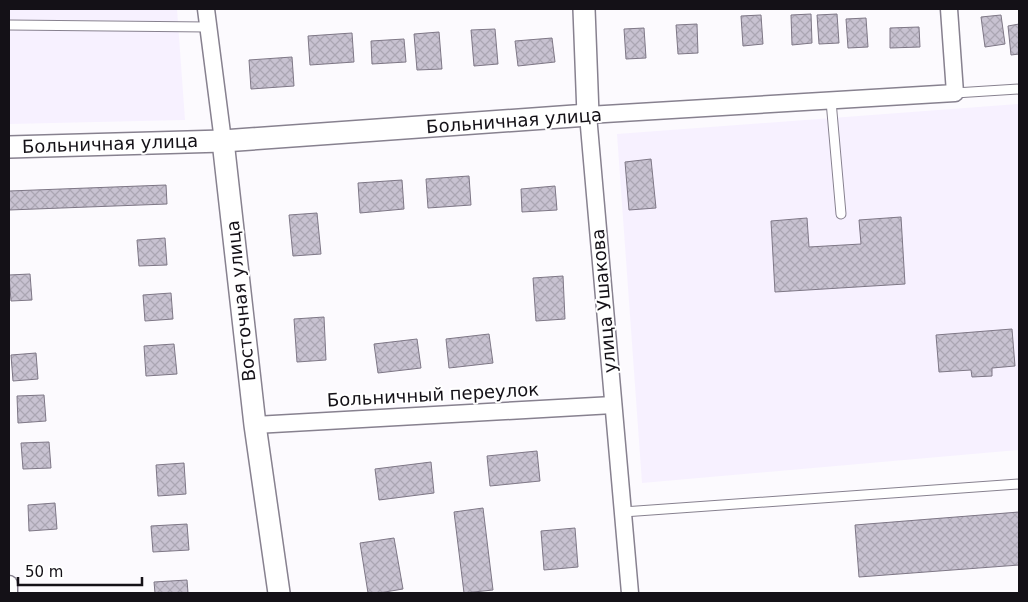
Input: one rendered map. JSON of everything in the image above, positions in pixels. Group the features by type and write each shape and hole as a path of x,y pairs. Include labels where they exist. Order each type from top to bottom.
{"street":[{"name":"Восточная улица","path":"206,9 255,425 279,593"},
{"name":"улица Ушакова","path":"584,9 588,115 630,593"},
{"path":"950,9 955,93"},
{"name":"Больничная улица","path":"9,147 223,141 588,115 955,93"},
{"name":"Больничный переулок","path":"255,425 613,404"},
{"path":"9,584 9,593"}],"lane":[{"path":"9,26 208,27"},
{"name":"Больничная улица","path":"955,93 1019,89"},
{"path":"831,101 841,214"},
{"path":"623,512 1019,484"}],"shaded area":[{"path":"9,9 177,9 185,120 9,124"},
{"path":"1019,104 1019,450 642,483 617,134"}],"building":[{"path":"811,14 812,43 792,45 791,15"},
{"path":"837,14 839,43 819,44 817,15"},
{"path":"761,15 763,44 743,46 741,16"},
{"path":"1001,15 1005,44 985,47 981,17"},
{"path":"866,18 868,47 848,48 846,19"},
{"path":"697,24 698,53 678,54 676,25"},
{"path":"1019,24 1019,54 1011,55 1008,26"},
{"path":"919,27 920,47 890,48 890,28"},
{"path":"644,28 646,58 626,59 624,29"},
{"path":"495,29 498,64 474,66 471,30"},
{"path":"439,32 442,69 417,70 414,34"},
{"path":"352,33 354,62 310,65 308,36"},
{"path":"552,38 555,62 518,66 515,41"},
{"path":"404,39 406,62 372,64 371,41"},
{"path":"292,57 294,86 251,89 249,60"},
{"path":"651,159 656,208 629,210 625,162"},
{"path":"469,176 471,205 428,208 426,179"},
{"path":"402,180 404,209 360,213 358,183"},
{"path":"166,185 167,204 9,210 9,191"},
{"path":"555,186 557,210 522,212 521,189"},
{"path":"317,213 321,254 293,256 289,215"},
{"path":"901,217 905,284 775,292 771,221 807,218 809,247 861,244 859,220"},
{"path":"165,238 167,265 139,266 137,240"},
{"path":"30,274 32,300 11,301 9,275"},
{"path":"563,276 565,319 536,321 533,278"},
{"path":"171,293 173,319 145,321 143,295"},
{"path":"324,317 326,360 297,362 294,319"},
{"path":"1012,329 1015,366 992,368 992,376 972,377 971,370 939,372 936,335"},
{"path":"489,334 493,363 449,368 446,339"},
{"path":"417,339 421,368 378,373 374,344"},
{"path":"174,344 177,374 146,376 144,346"},
{"path":"36,353 38,379 13,381 11,355"},
{"path":"44,395 46,421 18,423 17,396"},
{"path":"49,442 51,468 23,469 21,443"},
{"path":"537,451 540,481 490,486 487,456"},
{"path":"431,462 434,493 379,500 375,469"},
{"path":"184,463 186,494 158,496 156,465"},
{"path":"55,503 57,529 29,531 28,505"},
{"path":"483,508 493,590 464,593 454,512"},
{"path":"1019,512 1019,565 859,577 855,525"},
{"path":"187,524 189,550 153,552 151,526"},
{"path":"575,528 578,567 544,570 541,531"},
{"path":"394,538 403,589 368,593 360,543"},
{"path":"187,580 188,593 155,593 154,582"}]}
